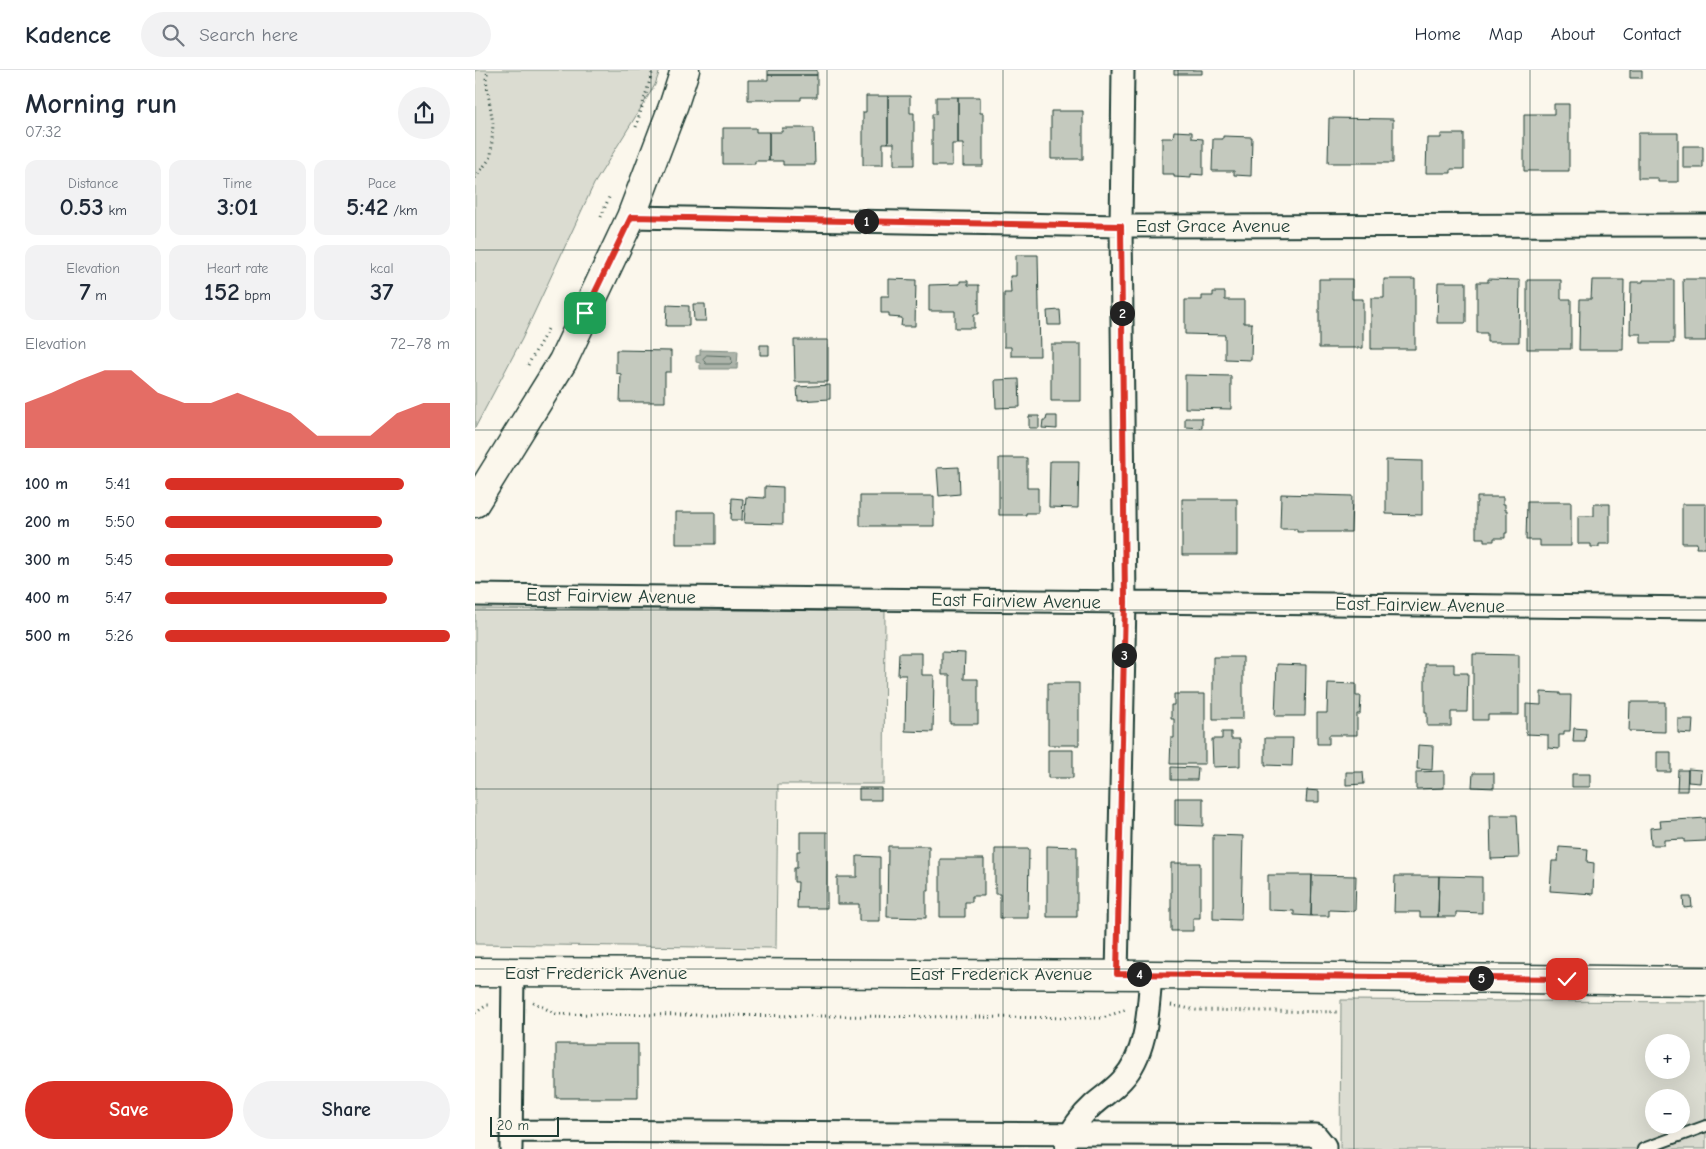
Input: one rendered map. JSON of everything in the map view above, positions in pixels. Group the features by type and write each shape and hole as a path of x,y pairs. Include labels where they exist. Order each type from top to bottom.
{"main road":[{"path":"475,503 563,361 631,217 685,70"},
{"name":"East Frederick Avenue","path":"475,972 1151,974 1706,981"}],"street":[{"path":"1117,974 1125,602 1121,226 1123,70"},
{"name":"East Grace Avenue","path":"631,217 1121,226 1706,225"},
{"name":"East Fairview Avenue","path":"475,595 1706,608"},
{"path":"513,973 511,1140 1065,1142 1315,1135 1325,1146 1325,1149"},
{"path":"1065,1142 1091,1107 1122,1080 1138,1057 1146,1026 1151,974"}],"lane":[{"path":"1643,1149 1706,1126"}],"path":[{"path":"475,178 491,157 493,124 486,79 488,70"},
{"path":"635,132 653,70"},
{"path":"600,219 611,194"},
{"path":"526,369 552,322"},
{"path":"534,1002 556,1014 1103,1018 1124,1009"},
{"path":"475,1013 487,1005"},
{"path":"1173,1005 1196,1010 1339,1012"}],"shaded area":[{"path":"475,70 660,70 655,85 594,184 522,339 475,428"},
{"path":"475,609 885,611 884,784 778,784 776,948 475,944"},
{"path":"1341,1000 1706,1002 1706,1149 1340,1149"}],"water":[{"path":"700,350 738,351 737,369 700,369 700,363 696,362 696,356 700,355"}],"building":[{"path":"768,70 817,70 817,75 768,75"},
{"path":"1174,70 1202,70 1202,74 1174,74"},
{"path":"1630,70 1642,70 1642,78 1630,78"},
{"path":"768,75 817,75 817,97 801,97 801,100 748,100 748,80 768,80"},
{"path":"866,96 888,96 888,143 883,143 883,165 863,165 863,112 866,112"},
{"path":"888,96 910,96 910,113 914,113 914,165 894,165 894,143 888,143"},
{"path":"936,97 958,97 958,144 952,144 952,166 932,166 932,114 936,114"},
{"path":"958,97 980,97 980,113 983,113 983,166 963,166 963,144 958,144"},
{"path":"1554,104 1569,104 1569,171 1524,171 1524,114 1554,114"},
{"path":"1051,111 1083,111 1083,159 1051,159"},
{"path":"1329,118 1393,119 1393,163 1328,163"},
{"path":"723,128 756,128 756,132 769,132 769,161 755,161 755,164 723,164"},
{"path":"782,128 814,128 815,165 783,165 783,161 769,161 769,132 782,132"},
{"path":"1174,131 1192,132 1192,138 1203,139 1203,175 1191,174 1191,178 1174,177 1174,174 1162,174 1162,138 1173,138"},
{"path":"1638,133 1678,133 1678,182 1658,182 1658,178 1638,178"},
{"path":"1441,134 1464,134 1464,169 1451,169 1451,173 1426,173 1427,138 1441,138"},
{"path":"1223,136 1252,137 1251,176 1234,175 1234,171 1212,171 1213,139 1223,139"},
{"path":"1683,146 1703,146 1703,168 1683,168"},
{"path":"1016,255 1038,255 1040,356 1011,356 1011,347 1004,347 1004,293 1011,293 1010,276 1016,276"},
{"path":"889,279 916,280 915,326 901,326 902,318 889,317 889,313 881,313 881,296 889,296"},
{"path":"1319,279 1352,279 1352,299 1363,299 1363,348 1319,348"},
{"path":"1384,279 1415,279 1415,349 1371,349 1371,298 1384,298"},
{"path":"1488,279 1520,280 1519,342 1487,342 1487,333 1477,333 1477,282 1488,282"},
{"path":"1683,279 1706,279 1706,341 1684,341"},
{"path":"1527,280 1561,280 1561,299 1571,299 1571,349 1527,349"},
{"path":"1592,280 1624,280 1623,350 1579,350 1580,299 1591,299"},
{"path":"1643,280 1674,280 1674,343 1641,343 1641,334 1630,334 1631,282 1643,282"},
{"path":"960,281 968,281 968,285 979,285 979,314 974,314 974,328 955,328 955,311 929,311 929,285 960,284"},
{"path":"1438,282 1466,282 1466,323 1437,323"},
{"path":"1213,292 1225,292 1225,300 1244,300 1244,323 1252,323 1251,360 1225,359 1225,335 1185,334 1185,300 1202,300 1202,296 1213,296"},
{"path":"693,304 705,304 706,321 694,321"},
{"path":"667,305 689,306 689,326 666,326"},
{"path":"1060,310 1061,325 1048,325 1047,311"},
{"path":"794,340 828,340 828,382 795,382"},
{"path":"1051,344 1081,344 1081,401 1051,401"},
{"path":"760,345 769,345 769,355 760,355"},
{"path":"616,350 671,351 671,372 665,372 665,402 620,402 621,374 616,373"},
{"path":"1185,375 1231,376 1231,409 1185,408"},
{"path":"1019,379 1020,407 996,408 995,380"},
{"path":"830,385 830,399 798,401 797,387"},
{"path":"1029,416 1039,416 1039,428 1029,428"},
{"path":"1047,416 1057,416 1057,429 1042,428 1043,420 1046,420"},
{"path":"1185,418 1202,418 1202,428 1185,427"},
{"path":"999,458 1027,458 1027,488 1038,488 1038,513 999,515"},
{"path":"1386,460 1422,461 1422,515 1386,514"},
{"path":"1050,461 1079,461 1078,508 1049,507"},
{"path":"959,467 960,494 939,496 937,468"},
{"path":"765,486 783,487 783,524 744,523 746,497 765,498"},
{"path":"1281,494 1352,496 1351,532 1297,532 1297,529 1280,529"},
{"path":"860,496 934,496 934,526 860,526"},
{"path":"1477,497 1503,497 1503,504 1505,504 1505,510 1507,510 1507,533 1505,533 1505,538 1494,538 1494,541 1484,541 1484,538 1476,538"},
{"path":"732,498 743,499 742,520 731,520"},
{"path":"1182,499 1237,499 1237,555 1182,555"},
{"path":"1527,502 1571,502 1571,546 1540,546 1540,540 1526,540"},
{"path":"1594,504 1610,504 1610,544 1599,544 1599,547 1591,547 1591,544 1578,544 1578,516 1594,516"},
{"path":"1682,504 1706,504 1706,548 1696,548 1697,543 1682,543"},
{"path":"676,512 715,512 715,544 676,544"},
{"path":"942,652 965,653 964,679 978,679 978,724 950,724 950,675 942,675"},
{"path":"899,653 922,653 922,675 934,675 933,732 905,731 906,675 898,675"},
{"path":"1473,654 1519,655 1519,715 1488,715 1488,720 1473,720"},
{"path":"1213,657 1243,657 1243,719 1213,719"},
{"path":"1277,664 1306,665 1305,716 1275,716"},
{"path":"1425,664 1454,664 1454,673 1468,673 1467,712 1451,712 1451,726 1427,726 1427,712 1425,712"},
{"path":"1048,683 1079,683 1079,745 1048,745"},
{"path":"1328,683 1356,684 1356,696 1361,696 1360,714 1357,714 1357,735 1329,735 1329,744 1317,744 1317,713 1327,713"},
{"path":"1541,692 1571,695 1570,731 1564,731 1564,735 1559,735 1559,749 1548,748 1548,735 1526,734 1526,704 1541,705"},
{"path":"1174,694 1205,694 1205,764 1170,764 1171,738 1174,738 1174,719 1171,719 1171,705 1174,705"},
{"path":"1630,702 1665,702 1665,732 1629,731"},
{"path":"1678,719 1693,719 1692,734 1678,733"},
{"path":"1574,728 1586,729 1585,742 1573,742"},
{"path":"1222,732 1231,732 1231,739 1240,739 1240,766 1213,767 1212,739 1222,739"},
{"path":"1265,738 1293,738 1292,766 1265,765"},
{"path":"1418,745 1433,746 1432,770 1417,769"},
{"path":"1048,750 1073,750 1073,778 1048,778"},
{"path":"1657,752 1671,752 1671,772 1657,772"},
{"path":"1171,767 1198,768 1197,780 1171,780"},
{"path":"1688,769 1701,770 1700,783 1688,782"},
{"path":"1678,770 1688,770 1687,791 1677,791"},
{"path":"1444,771 1444,788 1416,789 1416,772"},
{"path":"1346,772 1363,772 1364,784 1346,785"},
{"path":"1473,773 1494,773 1494,788 1472,787"},
{"path":"1572,774 1590,774 1590,787 1572,787"},
{"path":"859,788 881,788 881,800 859,800"},
{"path":"1307,790 1319,791 1319,802 1306,802"},
{"path":"1175,798 1203,798 1203,826 1175,825"},
{"path":"1490,815 1517,815 1519,858 1491,859"},
{"path":"1706,818 1706,841 1684,842 1684,839 1664,840 1664,845 1651,845 1650,828 1661,827 1660,821"},
{"path":"800,832 827,832 827,908 797,908 798,882 794,882 794,868 797,868 797,851 800,851"},
{"path":"1213,835 1243,836 1241,920 1213,919"},
{"path":"888,846 929,846 929,891 926,891 926,918 887,917"},
{"path":"1047,846 1077,847 1077,917 1047,917"},
{"path":"1559,847 1588,849 1587,862 1594,863 1593,894 1550,891 1552,861 1558,861"},
{"path":"995,849 1029,849 1028,918 1000,918 1000,894 995,894"},
{"path":"857,856 880,857 880,921 859,921 859,904 837,904 837,877 857,877"},
{"path":"940,859 984,859 984,896 972,896 972,902 965,902 965,917 940,917"},
{"path":"1171,863 1200,863 1200,918 1193,918 1193,931 1171,931"},
{"path":"1268,875 1312,875 1311,916 1294,915 1294,911 1268,910"},
{"path":"1312,875 1356,876 1355,911 1329,910 1329,916 1311,916"},
{"path":"1395,876 1439,876 1438,917 1420,917 1420,912 1394,912"},
{"path":"1439,876 1482,877 1482,913 1456,912 1456,917 1438,917"},
{"path":"1683,897 1691,897 1692,907 1684,908"},
{"path":"556,1044 638,1044 638,1098 556,1098"}],"route":[{"path":"585,313 631,217 1121,226 1125,602 1117,974 1567,979"}]}
